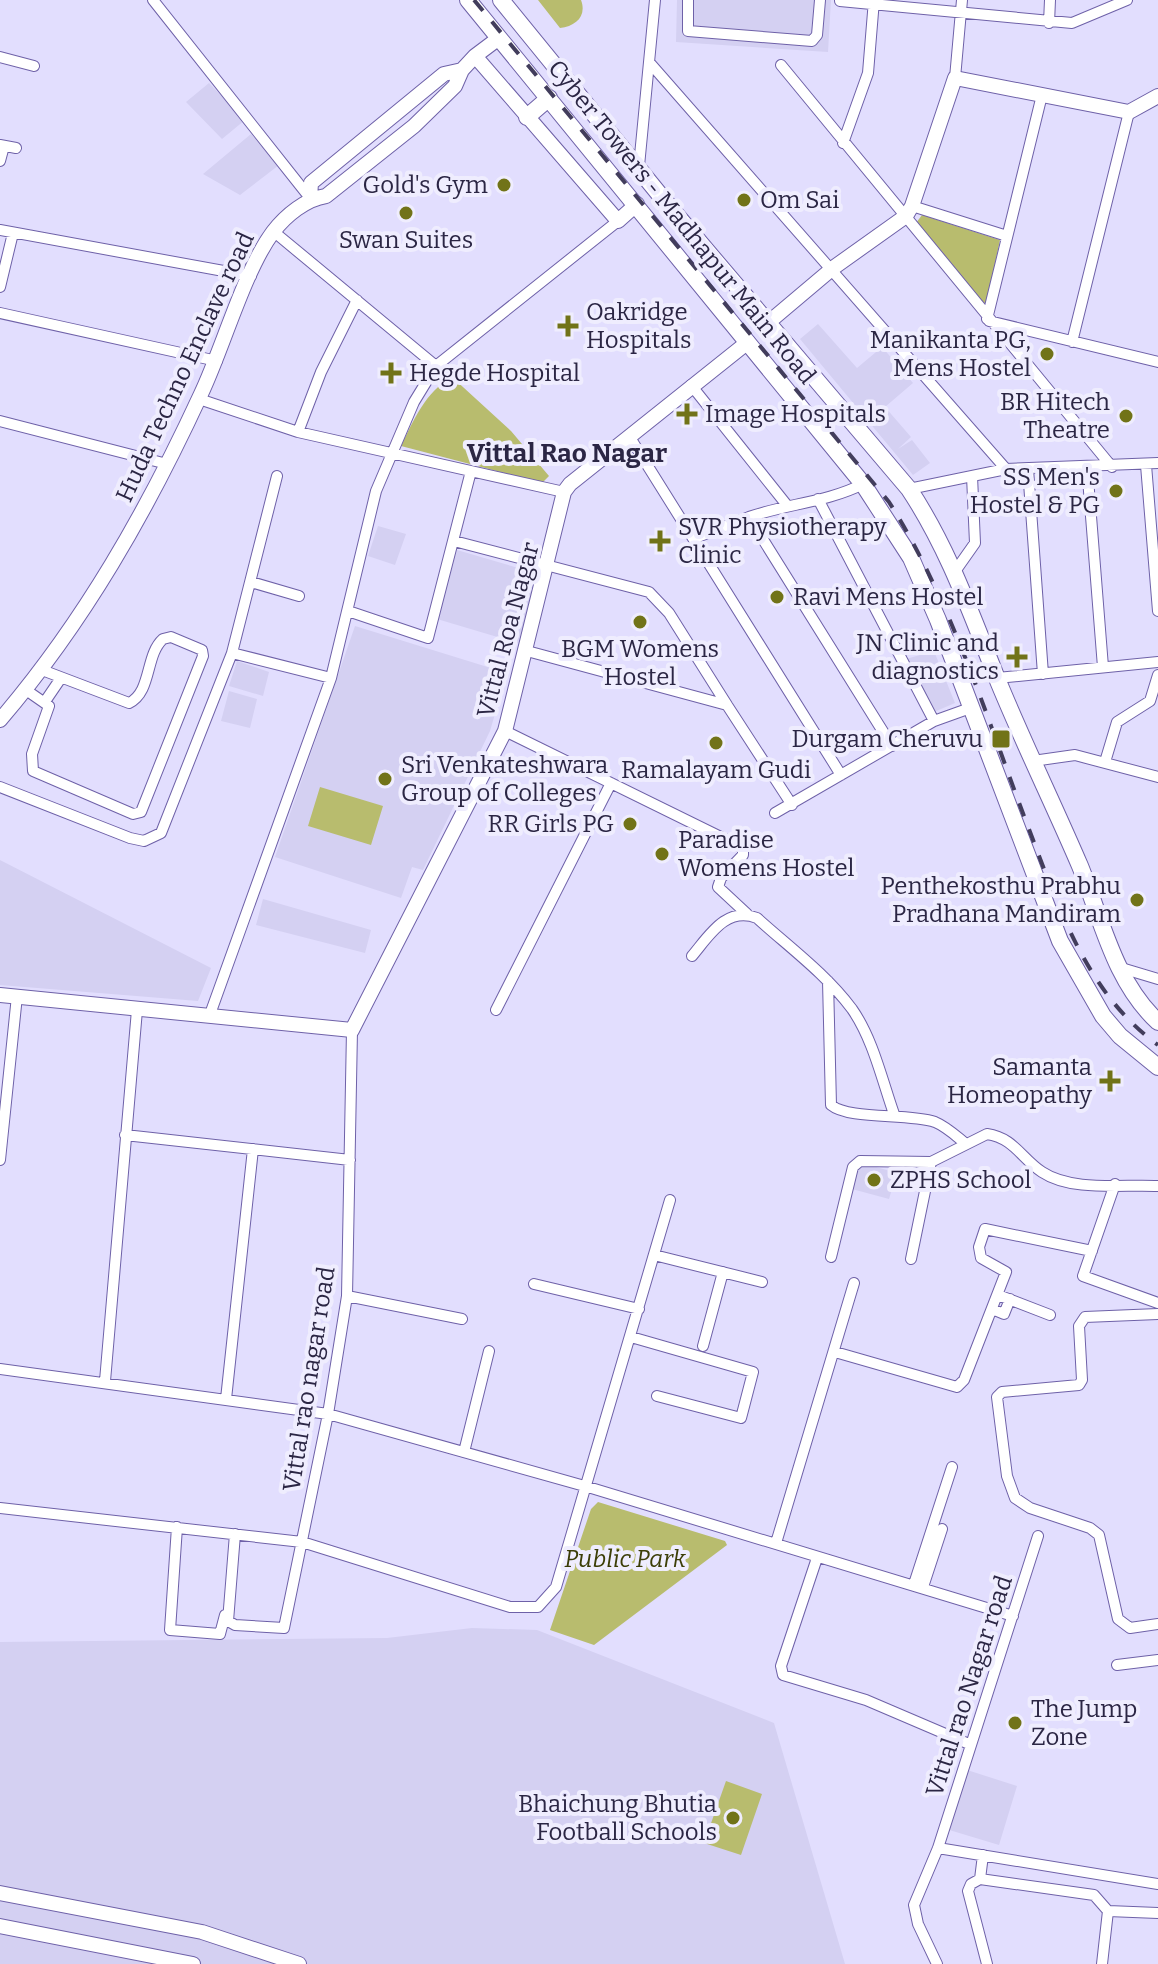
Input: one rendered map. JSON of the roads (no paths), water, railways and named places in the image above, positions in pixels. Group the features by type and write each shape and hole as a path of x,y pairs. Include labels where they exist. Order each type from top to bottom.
{"main road":[{"name":"Cyber Towers - Madhapur Main Road","path":"468,0 863,484 911,558 973,707 1060,941 1103,1016 1120,1036 1158,1067"},
{"name":"Cyber Towers - Madhapur Main Road","path":"501,0 909,489 956,570 997,678 1118,967 1143,1010 1157,1015"},
{"path":"527,117 549,98"}],"street":[{"path":"153,0 310,198"},
{"path":"639,166 655,0"},
{"path":"688,0 688,31 812,41 817,35 820,0"},
{"path":"769,322 833,268 909,211 955,78 962,0"},
{"path":"1049,23 1050,0"},
{"path":"840,1 874,2 1049,23 1083,21 1127,0"},
{"path":"843,143 868,73 874,2"},
{"name":"Huda Techno Enclave road","path":"0,720 42,670 95,594 199,399 273,231 310,198 326,196 414,126 455,86 462,70 475,56 499,38"},
{"path":"475,56 618,221"},
{"path":"0,57 34,66"},
{"path":"649,62 833,268 1006,469"},
{"path":"781,65 843,143 909,211 988,320 1112,467"},
{"name":"Huda Techno Enclave road","path":"310,198 311,183 444,74 462,70"},
{"path":"955,78 1129,112 1158,96"},
{"path":"988,320 1042,95"},
{"path":"1072,342 1129,112"},
{"path":"1,153 16,148"},
{"path":"209,1017 331,678 376,491 390,453 436,366 637,204"},
{"path":"909,211 1007,236"},
{"path":"0,230 251,276"},
{"path":"273,231 436,366"},
{"path":"0,287 13,233"},
{"path":"298,432 321,372 357,300"},
{"path":"0,313 217,361"},
{"path":"988,320 1158,362"},
{"path":"199,399 298,432 564,492 691,385 748,342"},
{"path":"691,385 786,504"},
{"path":"0,421 167,464"},
{"path":"629,436 841,775"},
{"path":"909,489 1006,469 1158,463"},
{"path":"1146,465 1158,611"},
{"path":"1087,466 1103,667"},
{"path":"1028,469 1043,674"},
{"path":"348,611 428,638 471,471"},
{"path":"0,787 130,838 144,841 161,833 232,653 277,476"},
{"path":"956,570 975,543 972,476"},
{"path":"695,538 786,504 844,493 863,484"},
{"name":"Vittal Roa Nagar","path":"352,1030 505,731 549,566 564,492"},
{"path":"818,499 934,721"},
{"path":"749,517 892,746"},
{"path":"454,541 649,592 669,613 792,805"},
{"path":"251,582 299,596"},
{"path":"26,690 46,700 49,706 32,754 33,771 133,814 141,812 203,656 202,650 171,637 163,639 155,648 140,693 129,703 42,670"},
{"path":"527,651 727,705"},
{"path":"232,653 331,678"},
{"path":"997,678 1158,662"},
{"path":"1105,762 1120,719 1152,705 1158,675"},
{"path":"46,700 61,678"},
{"path":"775,813 934,721 973,707"},
{"path":"505,731 743,848 743,855 721,878 718,887 828,981 853,1011 865,1034 894,1114"},
{"path":"1033,761 1068,755 1158,777"},
{"path":"496,1010 611,783"},
{"path":"692,956 722,921 747,914"},
{"path":"1118,967 1158,979"},
{"path":"828,981 831,1105 845,1111 894,1114 933,1122 966,1144"},
{"path":"0,995 352,1030"},
{"path":"0,1160 3,1103 17,996"},
{"path":"105,1381 137,1010"},
{"name":"Vittal rao nagar road","path":"232,1534 228,1621 235,1625 284,1628 328,1414 347,1296 352,1030"},
{"path":"831,1257 856,1163 931,1162 987,1134 1002,1136 1052,1177 1086,1184 1158,1186"},
{"path":"125,1135 350,1160"},
{"path":"226,1399 253,1149"},
{"path":"911,1259 931,1162"},
{"path":"1115,1184 1083,1272 1086,1279 1158,1303"},
{"path":"0,1508 302,1542 510,1607 538,1607 556,1587 588,1487 670,1200"},
{"path":"835,1352 957,1387 964,1380 1005,1269 985,1262 979,1253 985,1229 1092,1251"},
{"path":"654,1255 762,1282"},
{"path":"703,1346 723,1272"},
{"path":"776,1543 854,1283"},
{"path":"534,1284 639,1309"},
{"path":"999,1292 1051,1312 1010,1299 999,1292"},
{"path":"347,1296 462,1319"},
{"path":"992,1309 1004,1314 1010,1299"},
{"path":"1158,1314 1085,1317 1079,1326 1082,1380 1079,1385 1002,1392 997,1397 1007,1476 1015,1498 1030,1508 1090,1528 1099,1535 1118,1619 1130,1628 1158,1624"},
{"path":"631,1337 753,1372 741,1418 657,1396"},
{"path":"464,1452 489,1351"},
{"path":"0,1369 328,1414 588,1487 1013,1616"},
{"path":"919,1585 952,1467"},
{"path":"177,1527 170,1630 173,1632 223,1632 232,1534"},
{"path":"919,1585 942,1529"},
{"name":"Vittal rao Nagar road","path":"937,1964 918,1924 914,1905 938,1848 1038,1536"},
{"path":"817,1558 781,1666 783,1675 866,1700 969,1744"},
{"path":"1117,1665 1158,1660"},
{"path":"938,1848 1158,1884"},
{"path":"980,1879 983,1855"},
{"path":"987,1964 968,1891 971,1884 980,1879 1094,1895 1108,1911 1158,1913"},
{"path":"0,1893 202,1932 299,1964"},
{"path":"1102,1964 1108,1911"},
{"path":"0,1926 193,1964"}],"railway":[{"path":"474,0 889,502 949,618 1050,885 1077,945 1111,1000 1158,1045"}],"place":[{"name":"Gold's Gym","path":"504,185"},
{"name":"Om Sai","path":"744,200"},
{"name":"Swan Suites","path":"406,213"},
{"name":"Oakridge Hospitals","path":"568,326"},
{"name":"Manikanta PG, Mens Hostel","path":"1047,354"},
{"name":"Hegde Hospital","path":"391,373"},
{"name":"Image Hospitals","path":"687,414"},
{"name":"BR Hitech Theatre","path":"1126,416"},
{"name":"SS Men's Hostel & PG","path":"1116,491"},
{"name":"SVR Physiotherapy Clinic","path":"660,541"},
{"name":"Ravi Mens Hostel","path":"777,597"},
{"name":"BGM Womens Hostel","path":"640,622"},
{"name":"JN Clinic and diagnostics","path":"1017,657"},
{"name":"Durgam Cheruvu","path":"1001,739"},
{"name":"Ramalayam Gudi","path":"716,743"},
{"name":"Sri Venkateshwara Group of Colleges","path":"385,779"},
{"name":"RR Girls PG","path":"630,824"},
{"name":"Paradise Womens Hostel","path":"662,854"},
{"name":"Penthekosthu Prabhu Pradhana Mandiram","path":"1137,900"},
{"name":"Samanta Homeopathy","path":"1110,1081"},
{"name":"ZPHS School","path":"874,1180"},
{"name":"The Jump Zone","path":"1015,1723"},
{"name":"Bhaichung Bhutia Football Schools","path":"733,1818"}],"district":[{"name":"Vittal Rao Nagar","path":"567,453"}],"park label":[{"name":"Public Park","path":"625,1559"}]}
